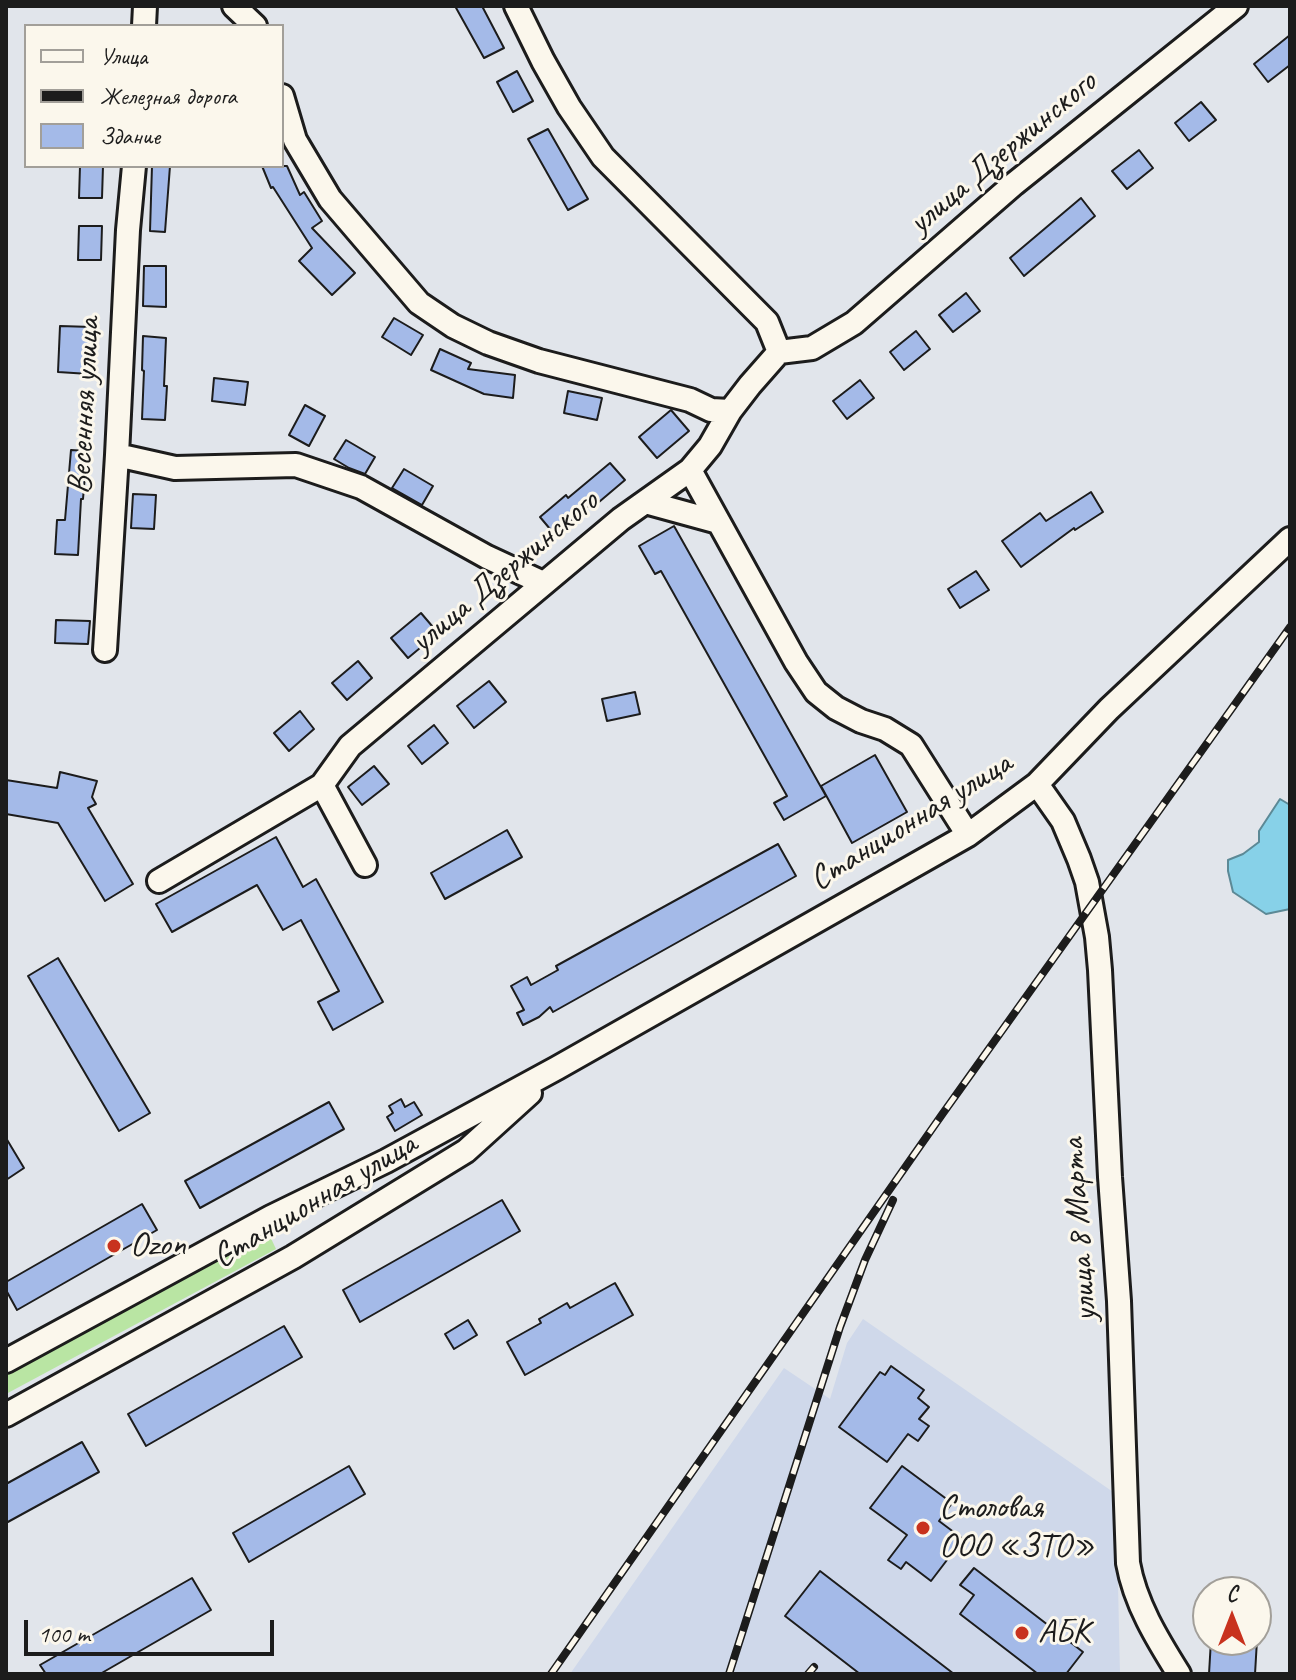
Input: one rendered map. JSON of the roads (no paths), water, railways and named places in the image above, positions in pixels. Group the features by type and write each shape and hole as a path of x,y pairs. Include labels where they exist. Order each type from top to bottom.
{"street":[{"path":"234,6 253,24"},
{"path":"516,6 562,95 603,157 767,322 779,352"},
{"name":"улица Дзержинского","path":"322,785 350,746 621,519 690,470 717,433 721,410 750,385 779,352 812,348 854,323 1014,184 1236,6"},
{"path":"284,103 295,140 330,199 419,303 453,326 488,343 539,361 721,410"},
{"name":"Весенняя улица","path":"105,650 134,168"},
{"path":"117,455 175,468 296,465 361,487 487,557 543,583"},
{"path":"690,470 796,662 816,692 836,708 885,729 911,745 968,835"},
{"path":"645,502 718,522"},
{"name":"Станционная улица","path":"6,1361 271,1217 386,1161 557,1068 968,835 1037,784 1109,709 1290,539"},
{"name":"улица 8 Марта","path":"1037,784 1063,821 1079,859 1092,903 1100,970 1119,1301 1128,1563 1139,1602 1179,1674"},
{"path":"159,881 322,785 365,865"},
{"name":"Станционная улица","path":"6,1415 293,1257 466,1151 557,1068"}],"water":[{"path":"1280,799 1290,805 1290,909 1266,914 1233,892 1228,860 1259,842 1259,831"}],"railway":[{"path":"551,1674 941,1116 1290,627"},
{"path":"729,1674 840,1327 865,1260 893,1200"},
{"path":"808,1674 814,1667"}],"place":[{"name":"Ozon","path":"114,1246"},
{"name":"Столовая ООО «ЗТО»","path":"923,1528"},
{"name":"АБК","path":"1022,1633"}]}
